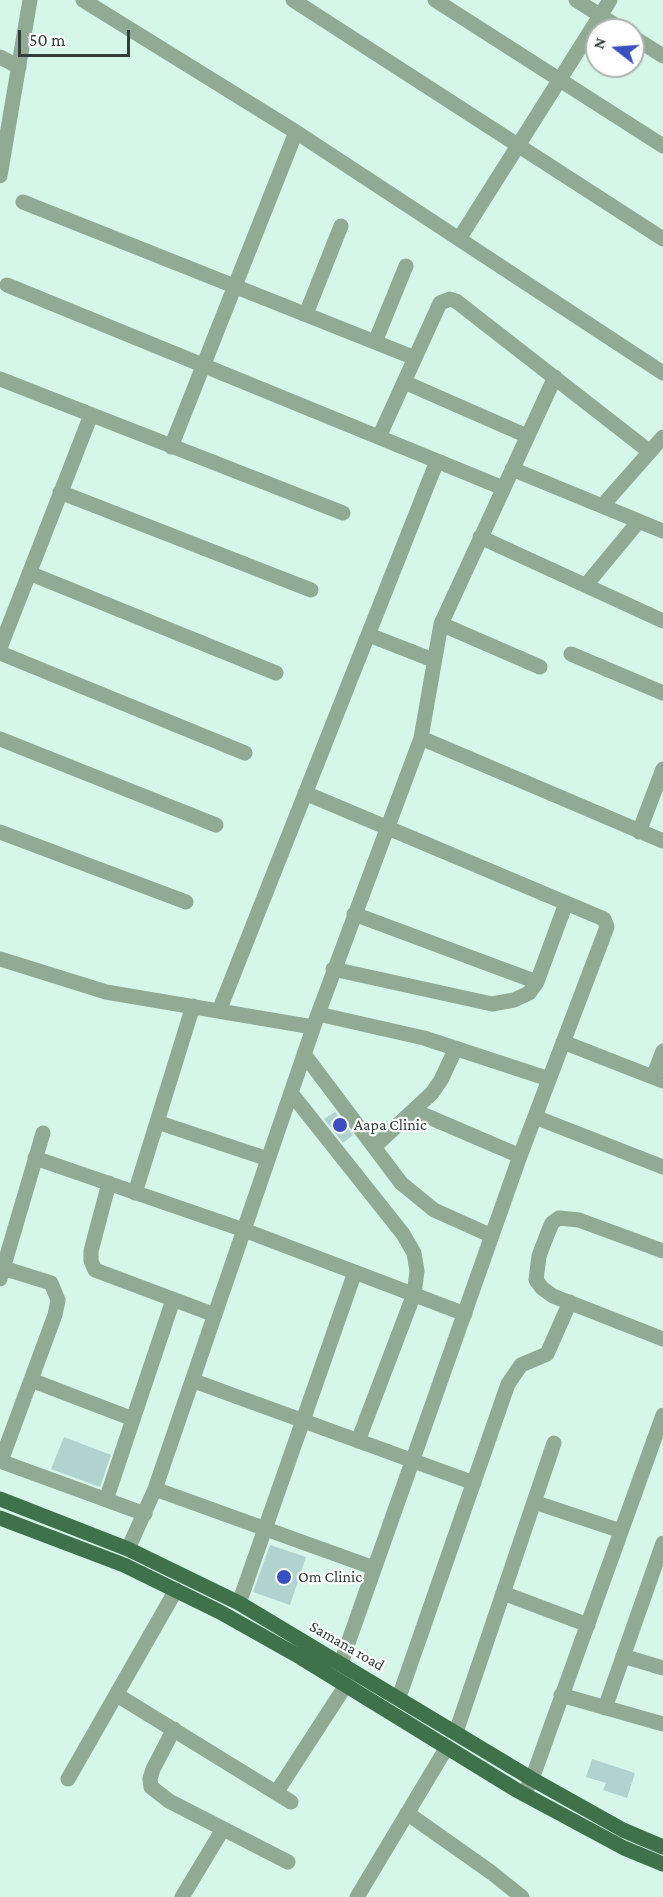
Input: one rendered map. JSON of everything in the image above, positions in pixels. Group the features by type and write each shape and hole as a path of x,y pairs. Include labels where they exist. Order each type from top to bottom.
{"main road":[{"name":"Samana road","path":"0,1499 128,1549 238,1603 399,1697 532,1779 623,1830 663,1847"},
{"name":"Samana road","path":"0,1518 124,1565 220,1612 346,1685 524,1794 624,1848 663,1864"}],"street":[{"path":"0,176 30,0"},
{"path":"83,0 296,132 663,373"},
{"path":"293,0 663,239"},
{"path":"435,0 663,146"},
{"path":"576,0 605,18"},
{"path":"459,239 610,0"},
{"path":"645,45 663,56"},
{"path":"0,57 19,67"},
{"path":"171,447 296,132"},
{"path":"23,202 415,358"},
{"path":"306,314 341,226"},
{"path":"375,342 406,266"},
{"path":"7,285 503,488"},
{"path":"379,437 440,303 450,299 456,300 650,452"},
{"path":"128,1549 155,1489 194,1381 333,969 421,738 441,624 555,376"},
{"path":"0,379 343,513"},
{"path":"405,382 527,436"},
{"path":"0,648 91,415"},
{"path":"603,505 663,437"},
{"path":"219,1011 437,460"},
{"path":"512,469 663,531"},
{"path":"60,492 311,590"},
{"path":"586,585 639,521"},
{"path":"480,537 663,621"},
{"path":"28,573 276,673"},
{"path":"441,624 540,667"},
{"path":"369,635 433,660"},
{"path":"0,653 245,753"},
{"path":"572,654 663,693"},
{"path":"421,738 663,841"},
{"path":"0,739 216,825"},
{"path":"639,832 663,769"},
{"path":"305,793 604,919 607,927 520,1156 341,1663"},
{"path":"0,832 186,902"},
{"path":"333,969 492,1004 514,1000 529,993 537,982 566,903"},
{"path":"354,914 537,982"},
{"path":"0,959 106,992 219,1011 315,1021 456,1048 549,1079"},
{"path":"135,1192 193,1006"},
{"path":"563,1042 658,1079 663,1051"},
{"path":"374,1147 415,1111 441,1080 456,1048"},
{"path":"304,1054 401,1183 434,1210 492,1236"},
{"path":"291,1094 403,1234 414,1253 416,1262 414,1294 358,1441"},
{"path":"415,1111 520,1156"},
{"path":"535,1117 663,1167"},
{"path":"157,1122 268,1160"},
{"path":"43,1133 2,1267 51,1283 56,1290 58,1300 55,1315 1,1461 144,1514"},
{"path":"35,1158 244,1230 465,1314"},
{"path":"109,1183 91,1251 91,1261 95,1270 215,1315"},
{"path":"663,1251 579,1220 560,1218 552,1223 546,1234 539,1256 537,1280 542,1288 570,1302 663,1340"},
{"path":"238,1603 355,1272"},
{"path":"106,1500 173,1300"},
{"path":"399,1697 508,1384 522,1365 547,1354 570,1302"},
{"path":"31,1380 133,1419"},
{"path":"194,1381 474,1483"},
{"path":"524,1794 532,1779 663,1415"},
{"path":"456,1732 554,1443"},
{"path":"155,1489 374,1568"},
{"path":"534,1502 621,1531"},
{"path":"605,1708 663,1543"},
{"path":"68,1779 176,1590"},
{"path":"503,1593 588,1625"},
{"path":"623,1656 662,1665"},
{"path":"276,1793 346,1685"},
{"path":"117,1695 291,1802"},
{"path":"561,1695 663,1724"},
{"path":"174,1729 153,1768 150,1779 151,1787 163,1797 288,1862"},
{"path":"357,1897 447,1747"},
{"path":"407,1813 522,1897"},
{"path":"182,1897 223,1829"}],"building":[{"path":"335,1112 353,1135 343,1143 324,1119"},
{"path":"64,1437 111,1455 100,1487 51,1469"},
{"path":"270,1545 306,1557 290,1605 253,1592"},
{"path":"592,1759 635,1773 627,1798 603,1790 606,1783 586,1777"}],"place":[{"name":"Aapa Clinic","path":"340,1125"},
{"name":"Om Clinic","path":"284,1577"}]}
